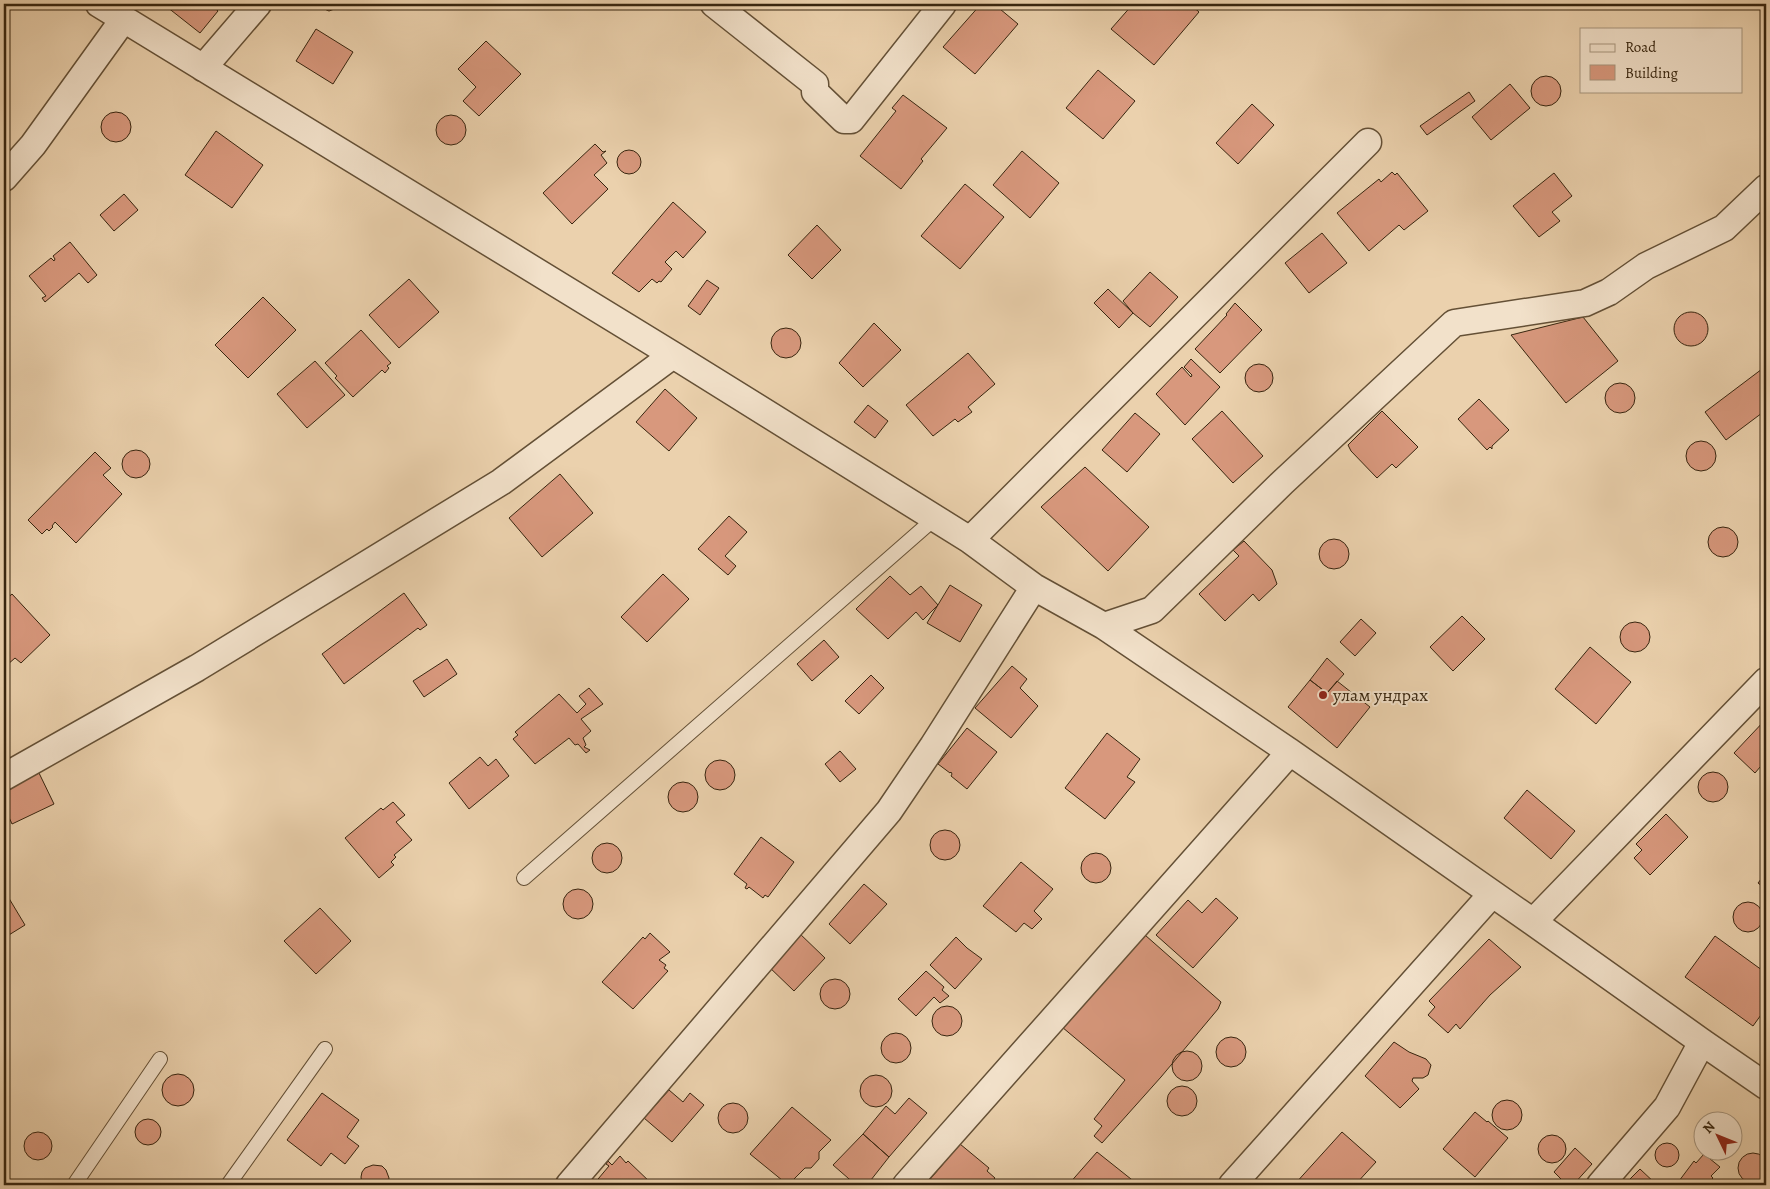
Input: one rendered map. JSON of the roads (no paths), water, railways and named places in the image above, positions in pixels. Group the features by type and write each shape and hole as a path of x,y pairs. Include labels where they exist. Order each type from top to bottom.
{"street":[{"path":"99,4 970,540 1034,587 1104,626 1290,752 1702,1042 1762,1075"},
{"path":"203,68 258,4"},
{"path":"714,4 815,84 815,92 844,120 851,120 943,4"},
{"path":"4,178 33,145 123,20"},
{"path":"970,540 1368,142"},
{"path":"1104,626 1152,610 1283,482 1454,323 1585,303 1608,292 1646,266 1724,228 1766,188"},
{"path":"4,777 197,668 501,482 673,356"},
{"path":"569,1185 889,811 933,746 1034,587"},
{"path":"1533,922 1766,681"},
{"path":"906,1185 1290,752"},
{"path":"1232,1185 1492,894"},
{"path":"1600,1185 1667,1107 1702,1042"}],"lane":[{"path":"524,878 934,519"},
{"path":"228,1185 325,1049"},
{"path":"74,1185 160,1059"}],"place":[{"name":"улам ундрах","path":"1323,695"}]}
